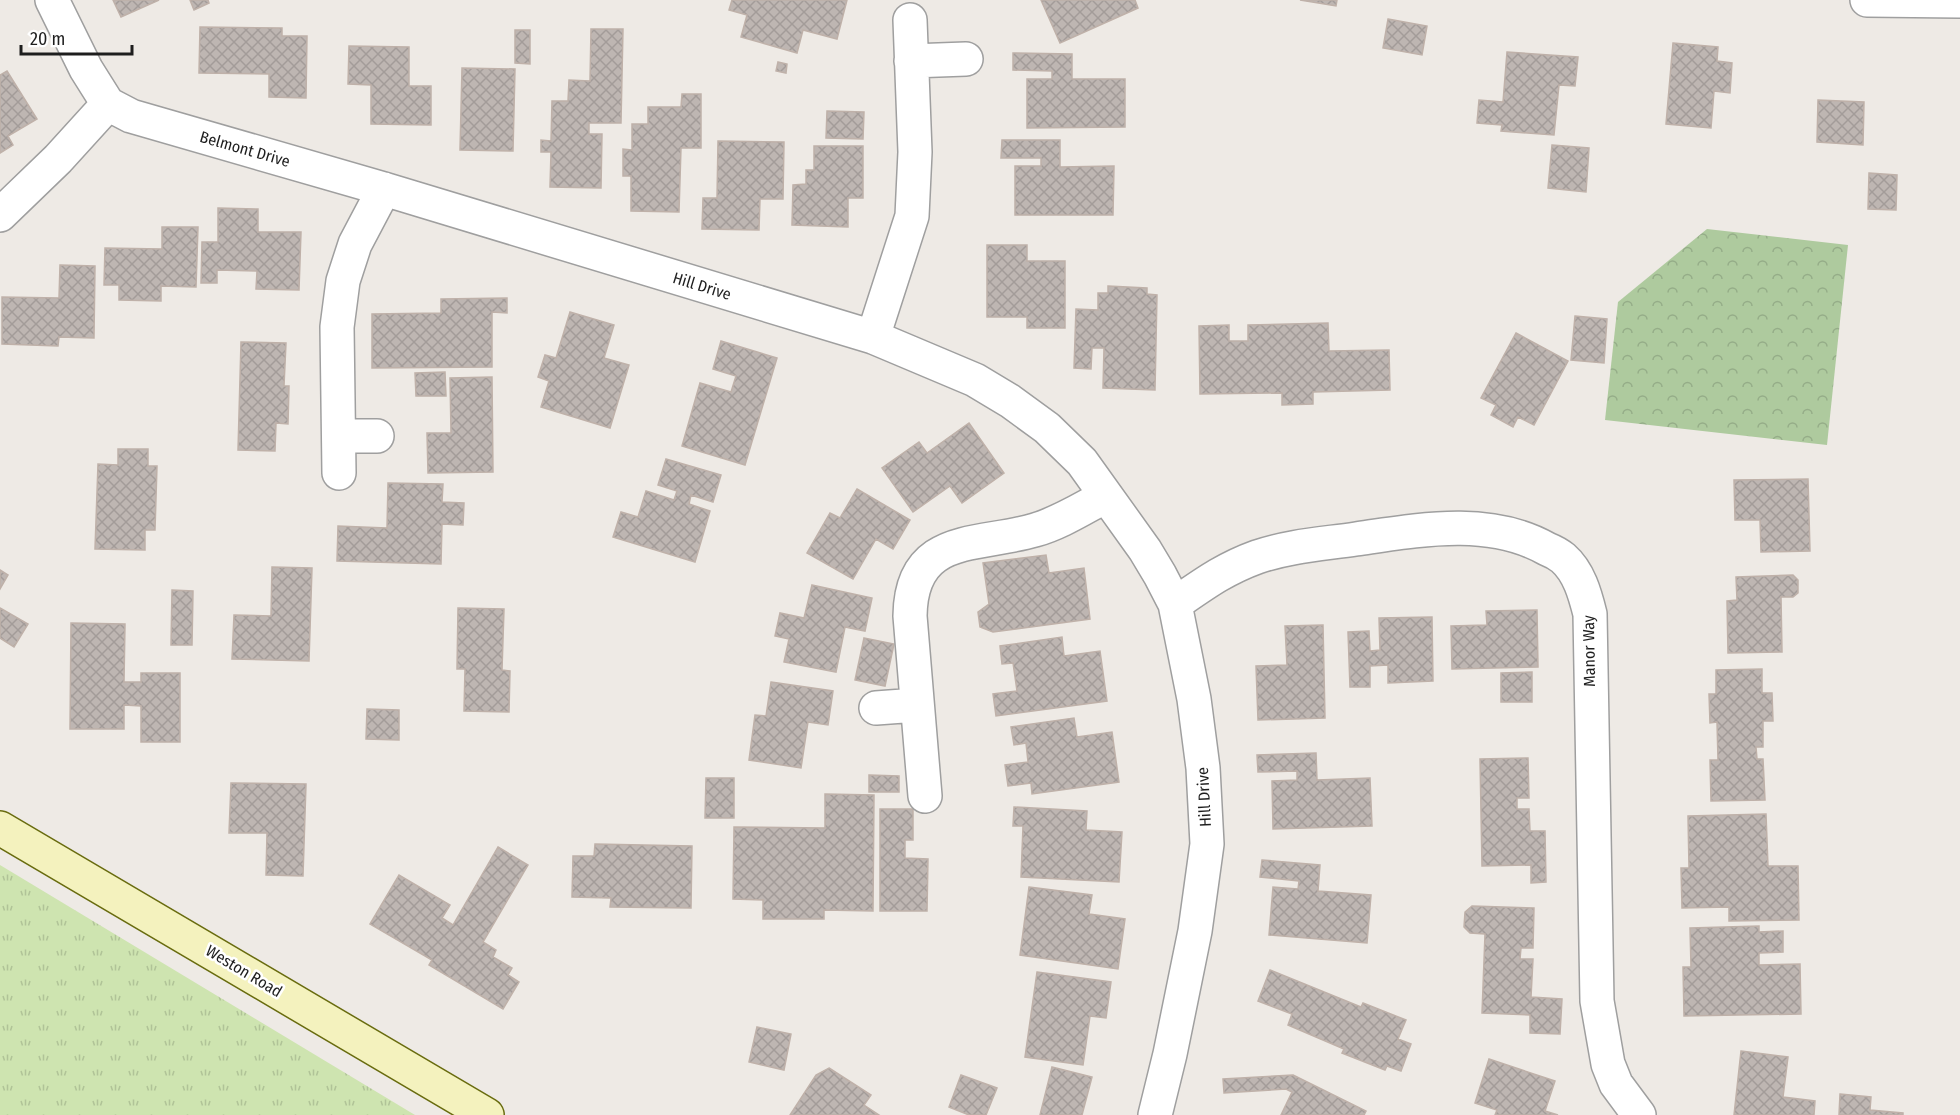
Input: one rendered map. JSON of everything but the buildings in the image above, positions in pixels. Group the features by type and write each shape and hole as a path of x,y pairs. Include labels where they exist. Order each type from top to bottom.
{"main road":[{"name":"Weston Road","path":"0,828 487,1115"}],"street":[{"path":"0,215 58,159 108,104 86,69 52,0"},
{"path":"1867,0 1960,1"},
{"path":"873,338 912,216 915,152 910,20"},
{"path":"911,61 966,59"},
{"name":"Belmont Drive","path":"108,104 130,116 531,234"},
{"path":"339,473 338,327 343,280 355,244 384,189"},
{"name":"Hill Drive","path":"531,234 873,338 975,380 1010,401 1047,428 1082,462 1145,550 1175,604 1194,699 1203,768 1207,844 1195,932 1155,1115"},
{"path":"339,436 377,436"},
{"path":"924,796 910,599 914,582 923,567 936,556 957,546 979,540 1013,536 1054,524 1106,496"},
{"name":"Manor Way","path":"1175,604 1219,573 1286,549 1428,529 1466,528 1508,532 1535,542 1563,558 1582,584 1590,614 1597,1001 1608,1064 1616,1084 1639,1115"},
{"path":"876,708 917,705"}],"green space":[{"path":"1707,229 1848,245 1827,445 1605,420 1618,302"},
{"path":"0,865 415,1115 0,1115"}]}
